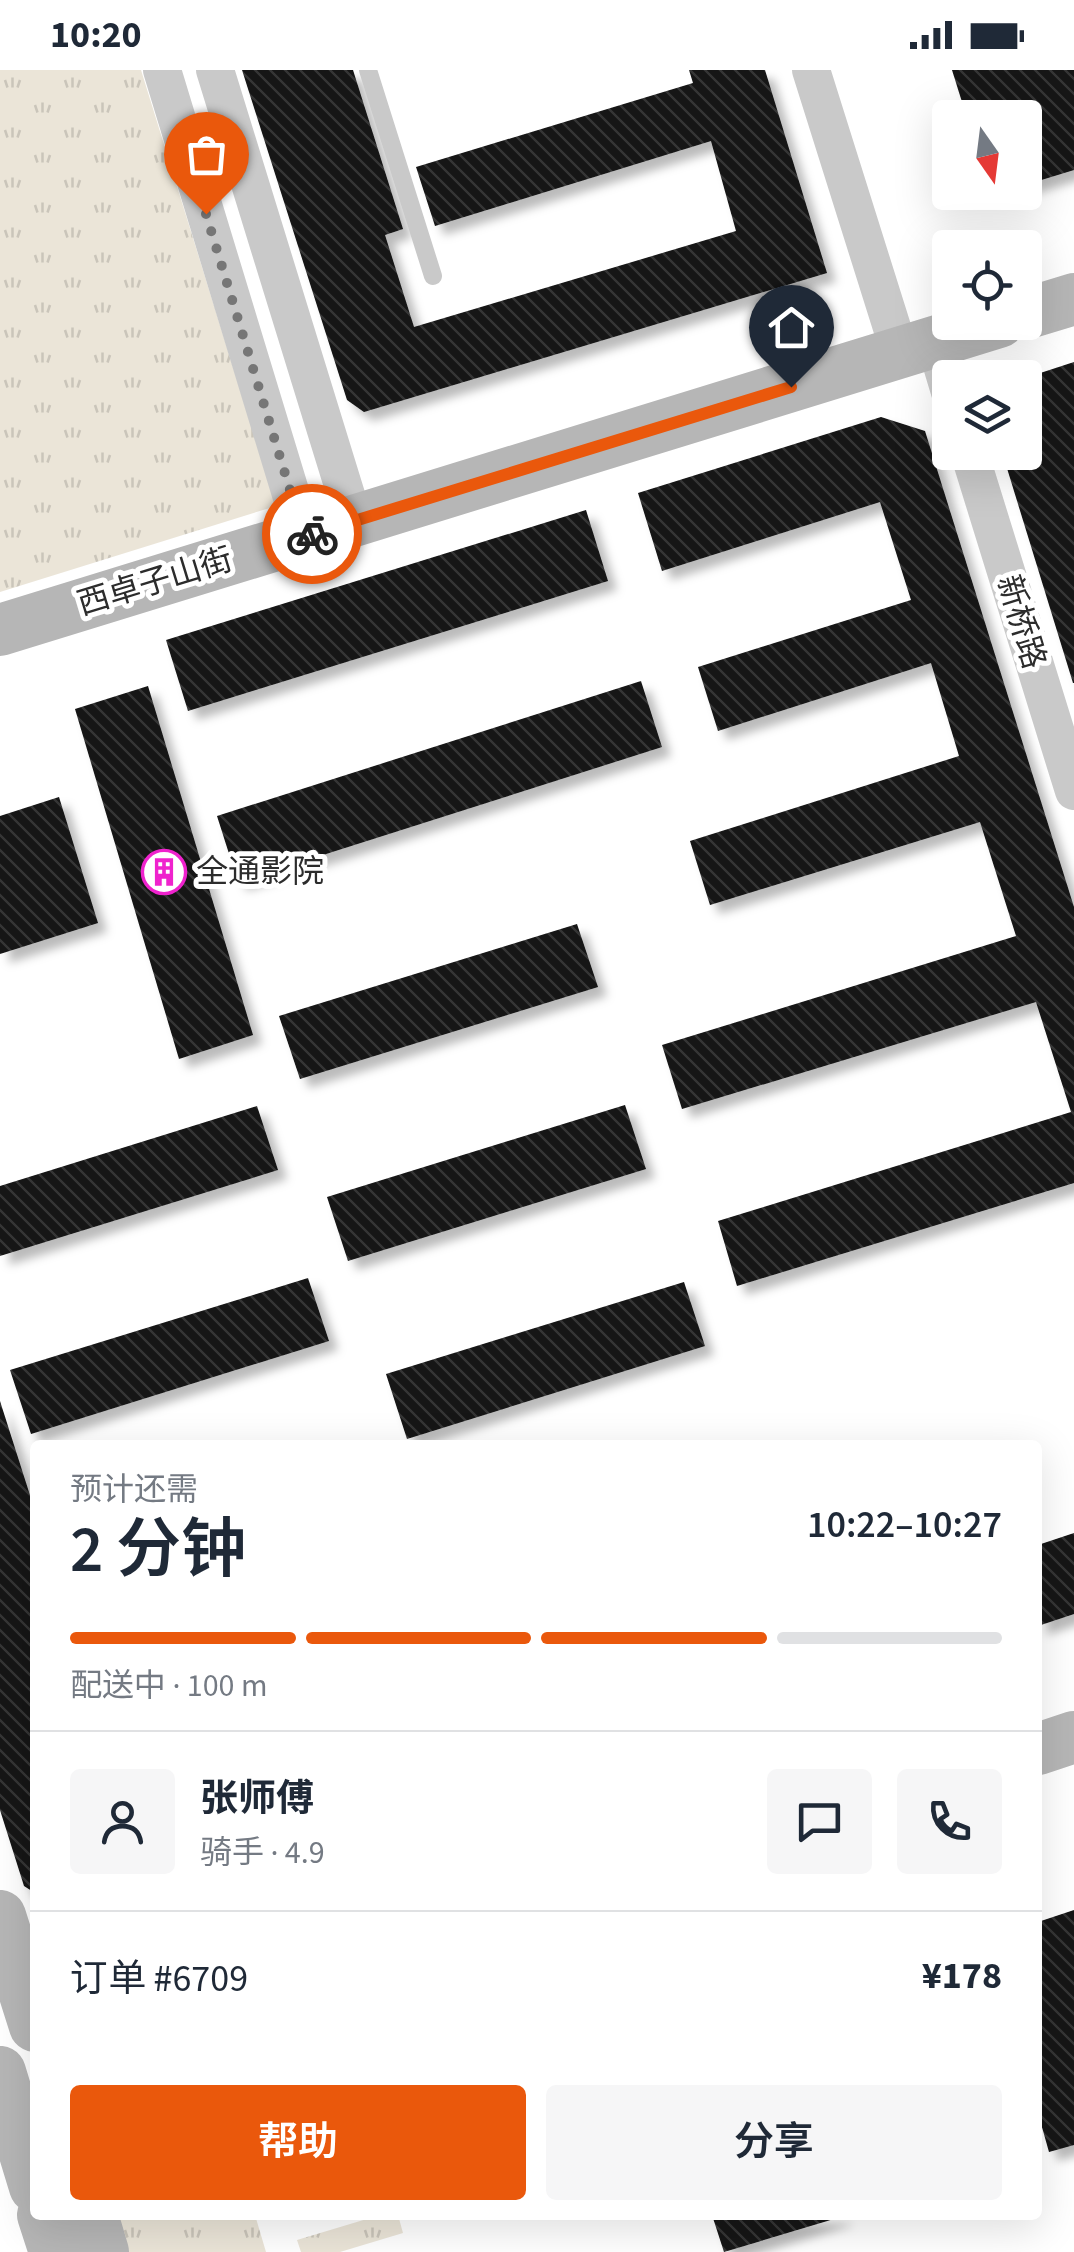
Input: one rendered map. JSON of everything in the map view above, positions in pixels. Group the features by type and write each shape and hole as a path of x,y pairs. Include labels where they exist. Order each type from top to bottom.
{"street":[{"path":"162,70 304,536"},
{"path":"215,70 354,521"},
{"path":"811,70 917,348 932,368"},
{"path":"1042,309 1074,299"},
{"name":"西卓子山街","path":"0,630 942,340"},
{"name":"新桥路","path":"975,470 1074,791"},
{"path":"1042,1747 1074,1737"},
{"path":"1042,1767 1074,1756"},
{"path":"0,1916 30,2010"},
{"path":"12,2075 30,2163"},
{"path":"45,2220 54,2252"},
{"path":"93,2220 103,2252"}],"lane":[{"path":"368,70 432,276"}],"green space":[{"path":"0,70 141,70 276,506 0,592"},
{"path":"115,2220 256,2220 266,2252 125,2252"},
{"path":"363,2220 399,2220 403,2233 340,2252 301,2252 297,2240"}],"building":[{"path":"242,70 353,70 403,229 385,235 414,327 736,231 711,141 435,226 416,167 693,83 689,70 765,70 827,273 364,412 347,400"},
{"path":"952,70 1074,70 1074,170 1042,180 1042,100 961,100"},
{"path":"1074,362 1074,683 1008,470 1042,470 1042,372"},
{"path":"881,417 925,431 932,470 937,470 1074,907 1074,1183 737,1286 718,1221 1071,1112 1036,1002 682,1109 662,1045 1016,936 980,822 710,905 690,841 959,756 931,663 718,731 698,667 911,600 880,502 662,571 638,493"},
{"path":"586,510 608,581 188,711 166,640"},
{"path":"641,681 662,747 238,882 217,816"},
{"name":"全通影院","path":"148,686 253,1035 179,1059 75,709"},
{"path":"59,797 98,923 0,954 0,816"},
{"path":"577,924 598,987 300,1079 279,1016"},
{"path":"625,1105 646,1169 348,1261 327,1197"},
{"path":"257,1106 278,1170 0,1256 0,1186"},
{"path":"308,1278 329,1341 31,1434 10,1370"},
{"path":"684,1282 705,1346 407,1439 386,1374"},
{"path":"0,1401 30,1495 30,1890 24,1886 0,1810"},
{"path":"1074,1533 1074,1614 1042,1625 1042,1544"},
{"path":"1074,1910 1074,2145 1049,2152 1042,2127 1042,1921"},
{"path":"714,2220 831,2220 724,2252"}],"way so far":[{"path":"206,214 304,536 312,534"}],"place":[{"name":"全通影院","path":"164,872"}],"route":[{"path":"312,534 791,387"}]}
